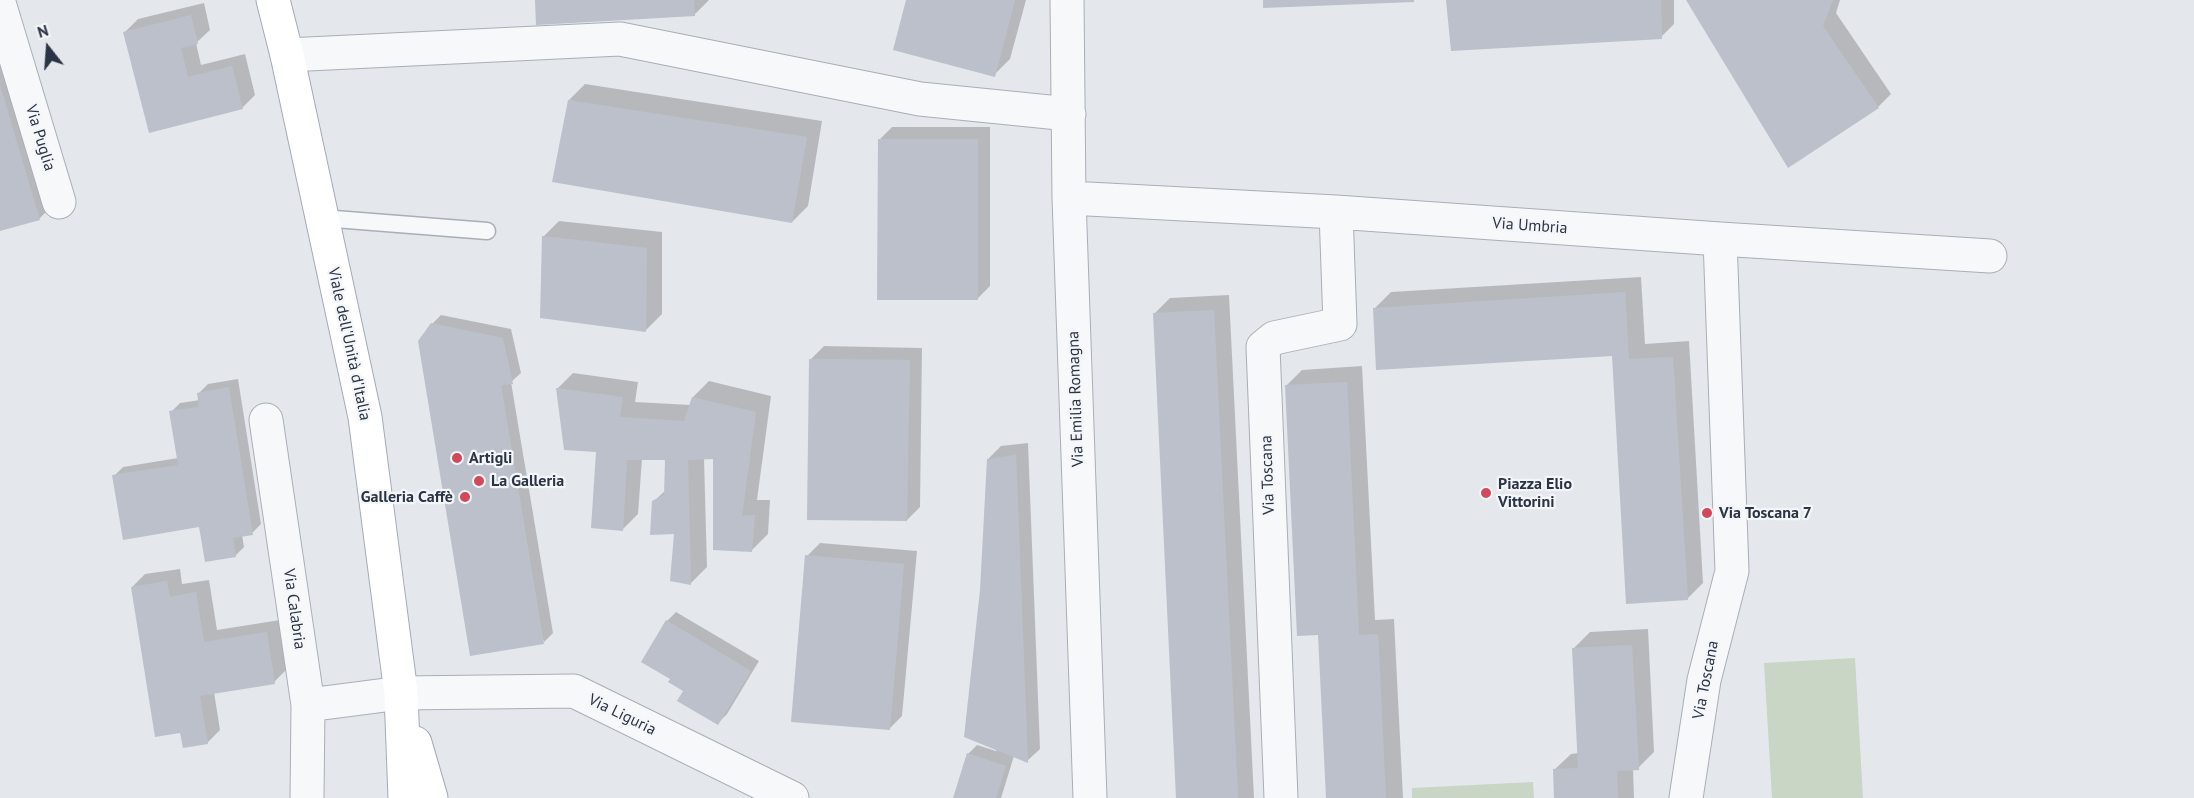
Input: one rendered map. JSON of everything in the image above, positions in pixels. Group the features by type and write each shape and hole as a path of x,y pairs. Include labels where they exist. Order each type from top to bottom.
{"main road":[{"name":"Viale dell'Unità d'Italia","path":"273,0 366,417 401,693 405,798"},
{"name":"Viale dell'Unità d'Italia","path":"401,693 431,798"}],"street":[{"name":"Via Emilia Romagna","path":"1067,0 1069,198 1090,798"},
{"name":"Via Puglia","path":"0,6 59,202"},
{"path":"287,55 620,39 920,99 1069,114"},
{"name":"Via Umbria","path":"1069,198 1336,212 1990,256"},
{"name":"Via Toscana","path":"1281,798 1263,347 1274,338 1340,324 1336,212"},
{"name":"Via Toscana","path":"1686,798 1704,680 1732,571 1720,239"},
{"name":"Via Calabria","path":"266,420 308,705 307,798"},
{"name":"Via Liguria","path":"308,705 401,693 574,691 792,798"}],"lane":[{"path":"322,218 487,231"}],"green space":[{"path":"1855,658 1863,798 1772,798 1764,663"},
{"path":"1533,782 1534,798 1412,798 1412,788"}],"building":[{"path":"535,0 694,0 695,16 536,25"},
{"path":"906,0 1015,0 995,77 893,50"},
{"path":"1263,0 1414,0 1414,2 1263,8"},
{"path":"1446,0 1661,0 1662,39 1451,51"},
{"path":"1686,0 1833,0 1823,26 1879,108 1788,168"},
{"path":"191,15 198,44 181,48 188,77 232,66 243,109 149,133 123,32"},
{"path":"0,85 40,220 0,231"},
{"path":"568,100 807,137 792,223 552,182"},
{"path":"878,139 978,139 978,300 877,300"},
{"path":"542,236 647,248 646,332 540,318"},
{"path":"1625,292 1629,359 1673,357 1688,600 1626,604 1612,356 1376,370 1373,308"},
{"path":"1214,310 1238,798 1176,798 1153,313"},
{"name":"La Galleria","path":"431,323 503,338 513,384 501,385 544,644 470,656 418,341"},
{"path":"809,359 910,360 907,521 807,520"},
{"path":"1347,382 1359,635 1378,634 1386,798 1326,798 1318,635 1297,636 1285,385"},
{"path":"229,387 253,535 233,538 236,557 205,562 199,527 123,540 112,475 178,465 169,411 199,407 197,393"},
{"path":"556,388 623,397 620,417 684,421 692,397 756,412 742,516 755,515 752,552 713,550 713,459 688,460 691,585 670,581 674,534 650,535 652,501 664,495 665,460 627,460 623,531 591,528 596,452 564,450"},
{"path":"1016,455 1028,763 964,737 980,590 987,459"},
{"path":"805,555 904,564 890,730 791,722"},
{"path":"167,581 170,597 196,592 204,642 267,632 275,684 200,696 208,744 183,748 180,733 155,737 131,587"},
{"path":"666,620 751,671 718,725 677,701 683,691 668,682 670,679 641,662"},
{"path":"1632,645 1639,770 1617,771 1618,798 1554,798 1553,769 1578,768 1572,648"},
{"path":"967,753 1006,766 996,798 953,798"}],"place":[{"name":"Artigli","path":"457,458"},
{"name":"La Galleria","path":"479,481"},
{"name":"Piazza Elio Vittorini","path":"1486,493"},
{"name":"Galleria Caffè","path":"465,497"},
{"name":"Via Toscana 7","path":"1707,513"}]}
